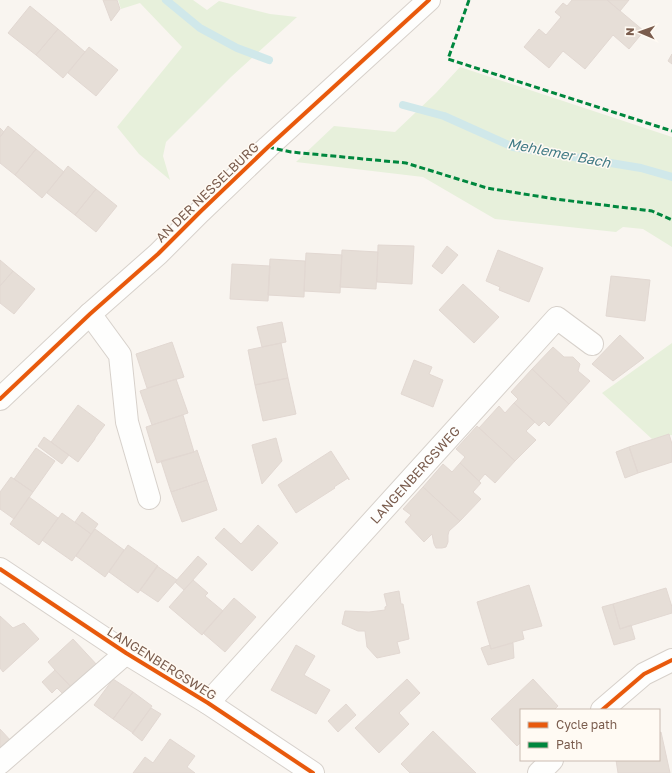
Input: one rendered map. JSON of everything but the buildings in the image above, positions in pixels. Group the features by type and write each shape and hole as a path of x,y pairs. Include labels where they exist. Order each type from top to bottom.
{"street":[{"name":"AN DER NESSELBURG","path":"0,399 90,314 158,254 268,146 429,0"},
{"path":"90,314 120,355 127,422 149,498"},
{"name":"LANGENBERGSWEG","path":"208,703 557,318 592,344"},
{"name":"LANGENBERGSWEG","path":"0,569 126,653 208,703 312,773"},
{"name":"LANGENBERGSWEG","path":"0,763 126,653"},
{"path":"603,709 644,674 672,660"},
{"path":"539,773 551,761"}],"green space":[{"path":"118,0 193,0 207,10 219,1 270,14 297,17 231,77 166,142 163,156 170,180 139,154 117,127 182,47 140,3 121,9"},
{"path":"460,67 672,137 672,247 643,229 623,227 616,232 495,219 423,177 296,162 334,126 395,132 436,93"},
{"path":"672,343 672,435 652,439 602,393"}],"waterway":[{"name":"Mehlemer Bach","path":"166,0 200,28 237,48 269,60"},
{"name":"Mehlemer Bach","path":"403,105 444,116 513,147 641,168 672,177"}],"marked path":[{"path":"469,0 448,59 672,131"},
{"path":"268,147 291,152 406,163 487,188 555,199 652,211 672,220"}],"cycle path":[{"path":"0,399 90,314 158,254 268,147 429,0"},
{"path":"0,569 126,653 208,703 313,773"},
{"path":"603,709 644,674 672,660"}]}
